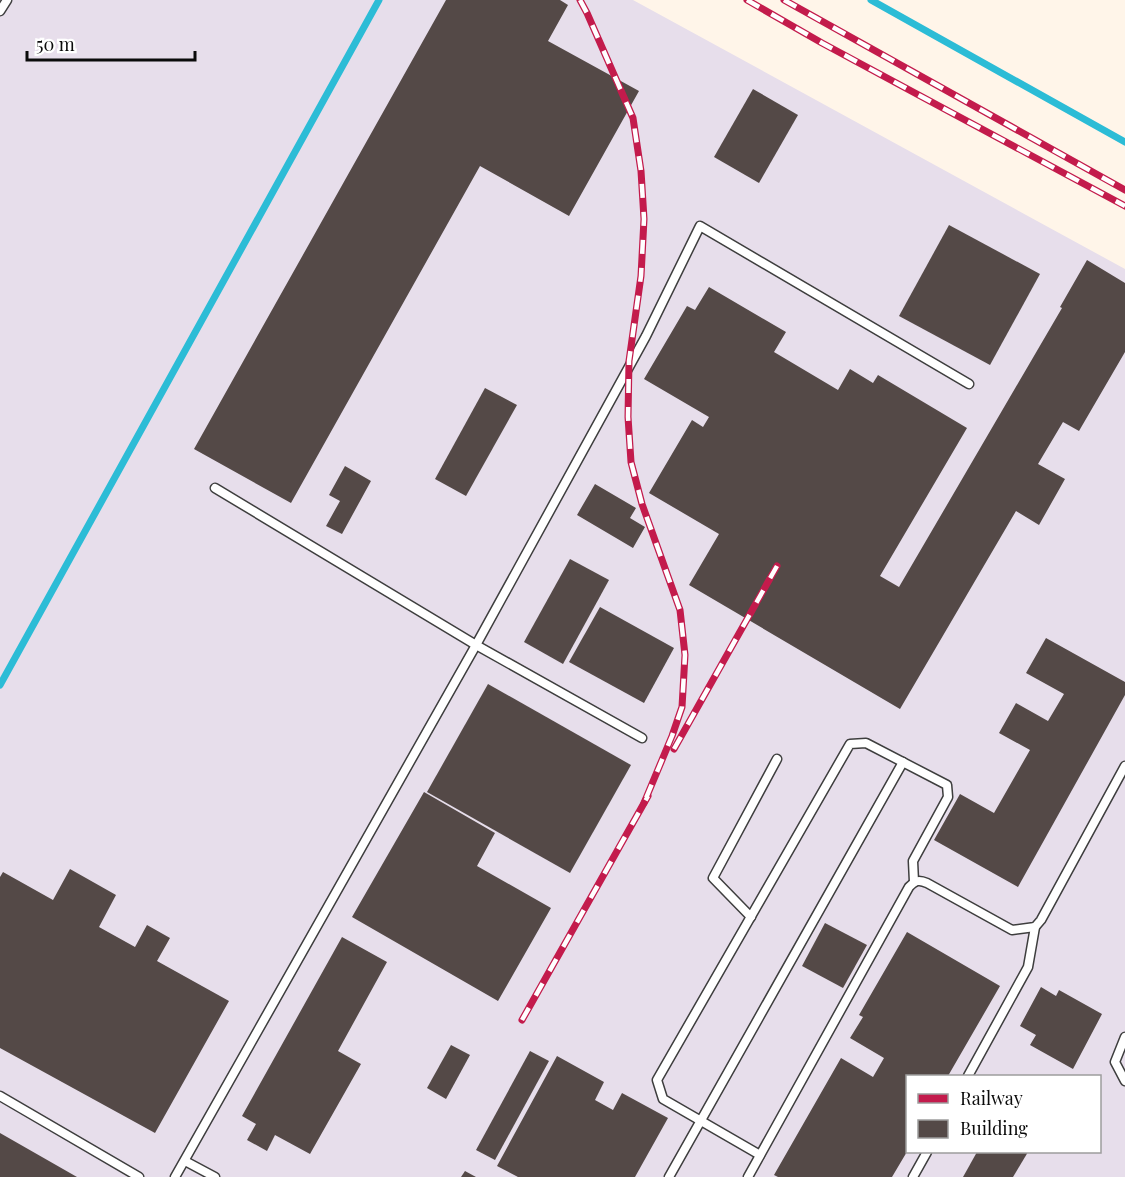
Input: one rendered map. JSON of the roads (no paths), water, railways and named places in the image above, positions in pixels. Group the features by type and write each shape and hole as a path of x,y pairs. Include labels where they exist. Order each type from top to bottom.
{"lane":[{"path":"0,11 7,0"},
{"path":"175,1177 476,645 646,336 700,226 969,384"},
{"path":"215,488 476,645 642,738"},
{"path":"760,1155 663,1099 657,1080 850,744 866,743 947,785 948,797 913,861 914,882"},
{"path":"751,917 712,878 777,759"},
{"path":"669,1177 903,762"},
{"path":"969,1075 1028,967 1035,927 1041,920 1125,766"},
{"path":"748,1177 909,887 914,882 920,880 927,883 1012,930 1035,927"},
{"path":"1125,1037 1115,1062 1125,1081"},
{"path":"0,1096 139,1177"},
{"path":"913,1177 926,1153"},
{"path":"184,1161 214,1177"}],"waterway":[{"path":"0,685 379,0"},
{"path":"871,0 1125,142"}],"railway":[{"path":"580,0 633,118 641,171 644,219 641,276 629,361 628,417 631,462 642,504 680,610 685,655 682,707 644,803"},
{"path":"747,0 822,43 1125,206"},
{"path":"784,0 1125,190"},
{"path":"674,749 777,566"},
{"path":"522,1020 648,796"}]}
